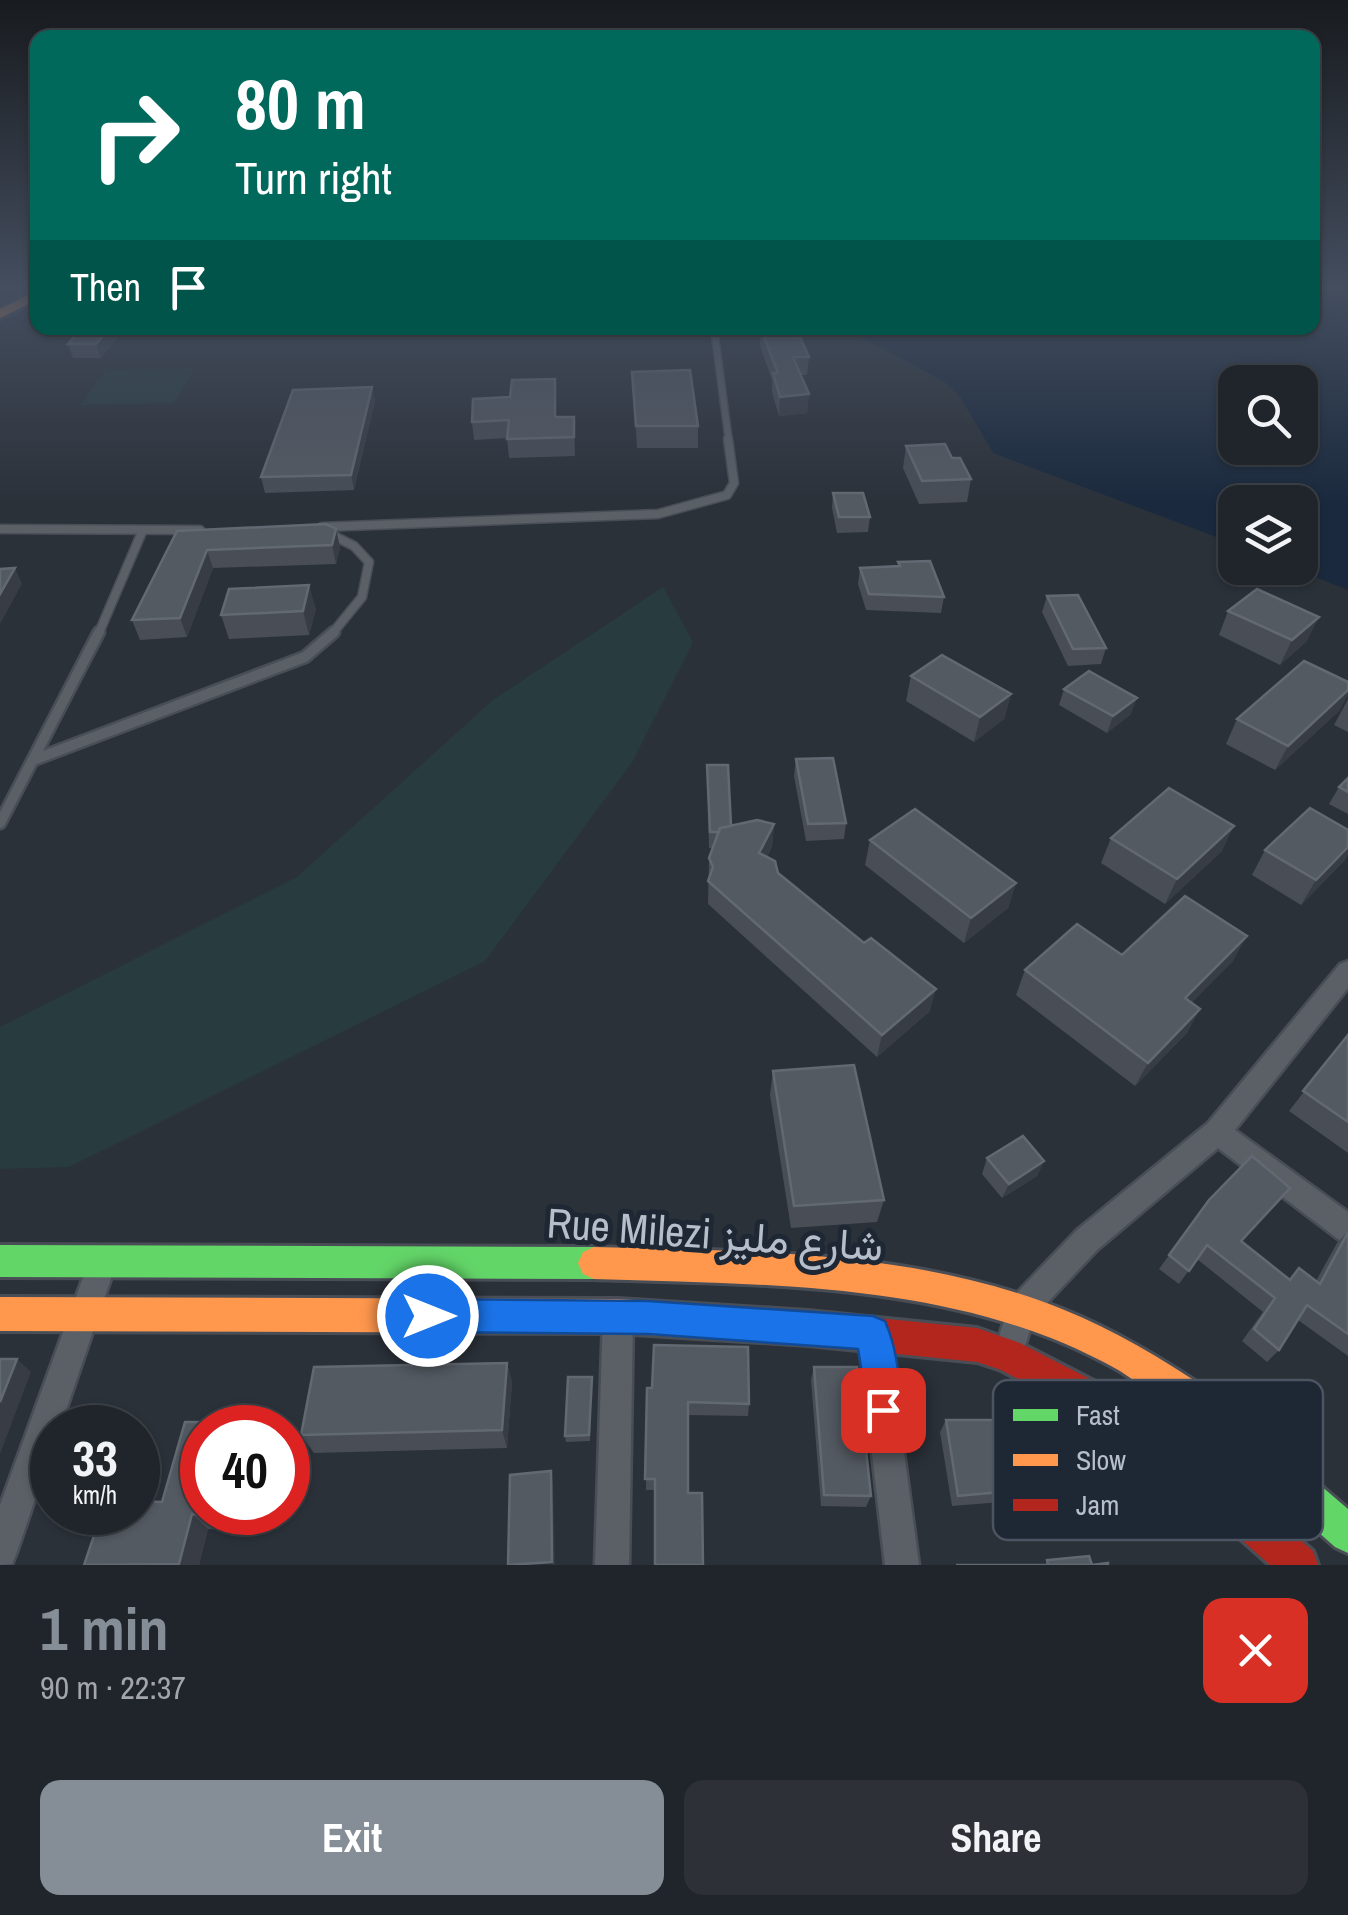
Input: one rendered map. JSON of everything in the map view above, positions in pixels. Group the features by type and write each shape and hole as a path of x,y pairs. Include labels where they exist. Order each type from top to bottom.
{"street":[{"path":"1008,1355 1021,1309 1087,1240 1218,1132 1344,982"},
{"path":"1218,1132 1348,1228"},
{"name":"Rue Milezi شارع مليز","path":"0,1261 486,1258 828,1272 942,1288 1021,1309 1091,1334 1148,1365 1166,1380"},
{"path":"0,1552 103,1261"},
{"path":"0,1314 618,1316 873,1333 977,1345 1008,1355 1056,1380"},
{"path":"612,1565 618,1316"},
{"path":"873,1333 902,1565"},
{"name":"Rue Milezi شارع مليز","path":"1323,1513 1348,1534"},
{"path":"1271,1540 1299,1565"}],"lane":[{"path":"36,759 304,658 345,624 362,597 370,562 354,546 316,528 658,514 727,495 734,483 718,359"},
{"path":"0,530 219,530"},
{"path":"0,823 113,606 142,532"}],"green space":[{"path":"195,368 174,403 80,405 106,370"},
{"path":"663,587 693,642 633,761 485,961 69,1167 0,1169 0,1027 297,877 493,700"}],"water":[{"path":"902,359 1348,359 1348,590 1318,578 1318,485 1218,485 1218,538 993,453 961,398 945,382"}],"building":[{"path":"773,359 794,359 809,394 780,397 773,373 778,373"},
{"path":"690,370 698,426 636,426 632,372"},
{"path":"555,379 555,417 574,417 574,437 507,439 509,420 472,422 473,399 510,397 512,380"},
{"path":"372,387 351,475 261,477 293,390"},
{"path":"945,444 952,458 960,458 971,479 922,481 906,446"},
{"path":"833,493 863,493 870,517 839,517"},
{"path":"326,524 336,529 332,545 207,550 180,618 132,620 177,531"},
{"path":"930,561 944,597 869,594 860,568 900,566 898,562"},
{"path":"15,568 0,594 0,569"},
{"path":"309,585 303,611 221,615 229,589"},
{"path":"1257,589 1319,617 1292,640 1228,611"},
{"path":"1078,595 1106,648 1073,649 1047,596"},
{"path":"942,655 1011,694 980,717 911,676"},
{"path":"1304,661 1348,682 1348,690 1288,746 1237,719"},
{"path":"1089,671 1137,698 1113,716 1064,689"},
{"path":"833,758 846,823 808,824 796,759"},
{"path":"707,765 728,765 731,826 720,828 719,832 710,832"},
{"path":"1348,778 1348,792 1339,787"},
{"path":"1169,788 1234,826 1177,879 1111,838"},
{"path":"1310,808 1348,830 1348,847 1316,880 1265,850"},
{"path":"915,809 1016,883 971,918 870,840"},
{"path":"757,820 774,824 759,853 775,861 778,873 864,943 871,938 936,989 882,1035 708,881 713,867 709,858 720,828"},
{"path":"1185,896 1247,936 1185,998 1200,1009 1148,1063 1025,970 1077,924 1122,955"},
{"path":"1348,1035 1348,1122 1303,1091"},
{"path":"854,1065 884,1200 794,1206 773,1071"},
{"path":"1023,1136 1044,1161 1009,1184 987,1158"},
{"path":"1252,1156 1290,1188 1241,1241 1290,1280 1299,1268 1320,1284 1348,1232 1348,1334 1307,1305 1279,1350 1254,1329 1275,1298 1207,1245 1189,1271 1169,1255 1209,1200"},
{"path":"654,1345 748,1347 749,1404 688,1402 688,1493 702,1493 703,1565 655,1565 655,1479 645,1479 647,1388 652,1388"},
{"path":"0,1359 17,1359 0,1402"},
{"path":"507,1363 502,1430 310,1435 310,1405 307,1405 314,1367"},
{"path":"814,1367 857,1367 871,1496 824,1495"},
{"path":"568,1377 592,1377 589,1435 565,1436"},
{"path":"946,1420 993,1420 993,1493 958,1496"},
{"path":"180,1439 180,1535 187,1535 179,1564 84,1565 94,1535 160,1535 162,1502"},
{"path":"551,1471 552,1562 508,1565 510,1475"},
{"path":"1089,1556 1092,1565 1048,1565 1047,1560"}],"traffic: fast":[{"path":"0,1261 594,1263"},
{"path":"1323,1512 1348,1534"}],"traffic: slow":[{"path":"594,1263 754,1268 909,1284 984,1300 1057,1323 1128,1357 1163,1380"},
{"path":"0,1314 618,1316 808,1328"}],"traffic: jam":[{"path":"808,1328 977,1345 1008,1355 1055,1380"},
{"path":"1270,1540 1299,1565"}],"route":[{"path":"428,1316 738,1321 873,1333 883,1410"}]}
